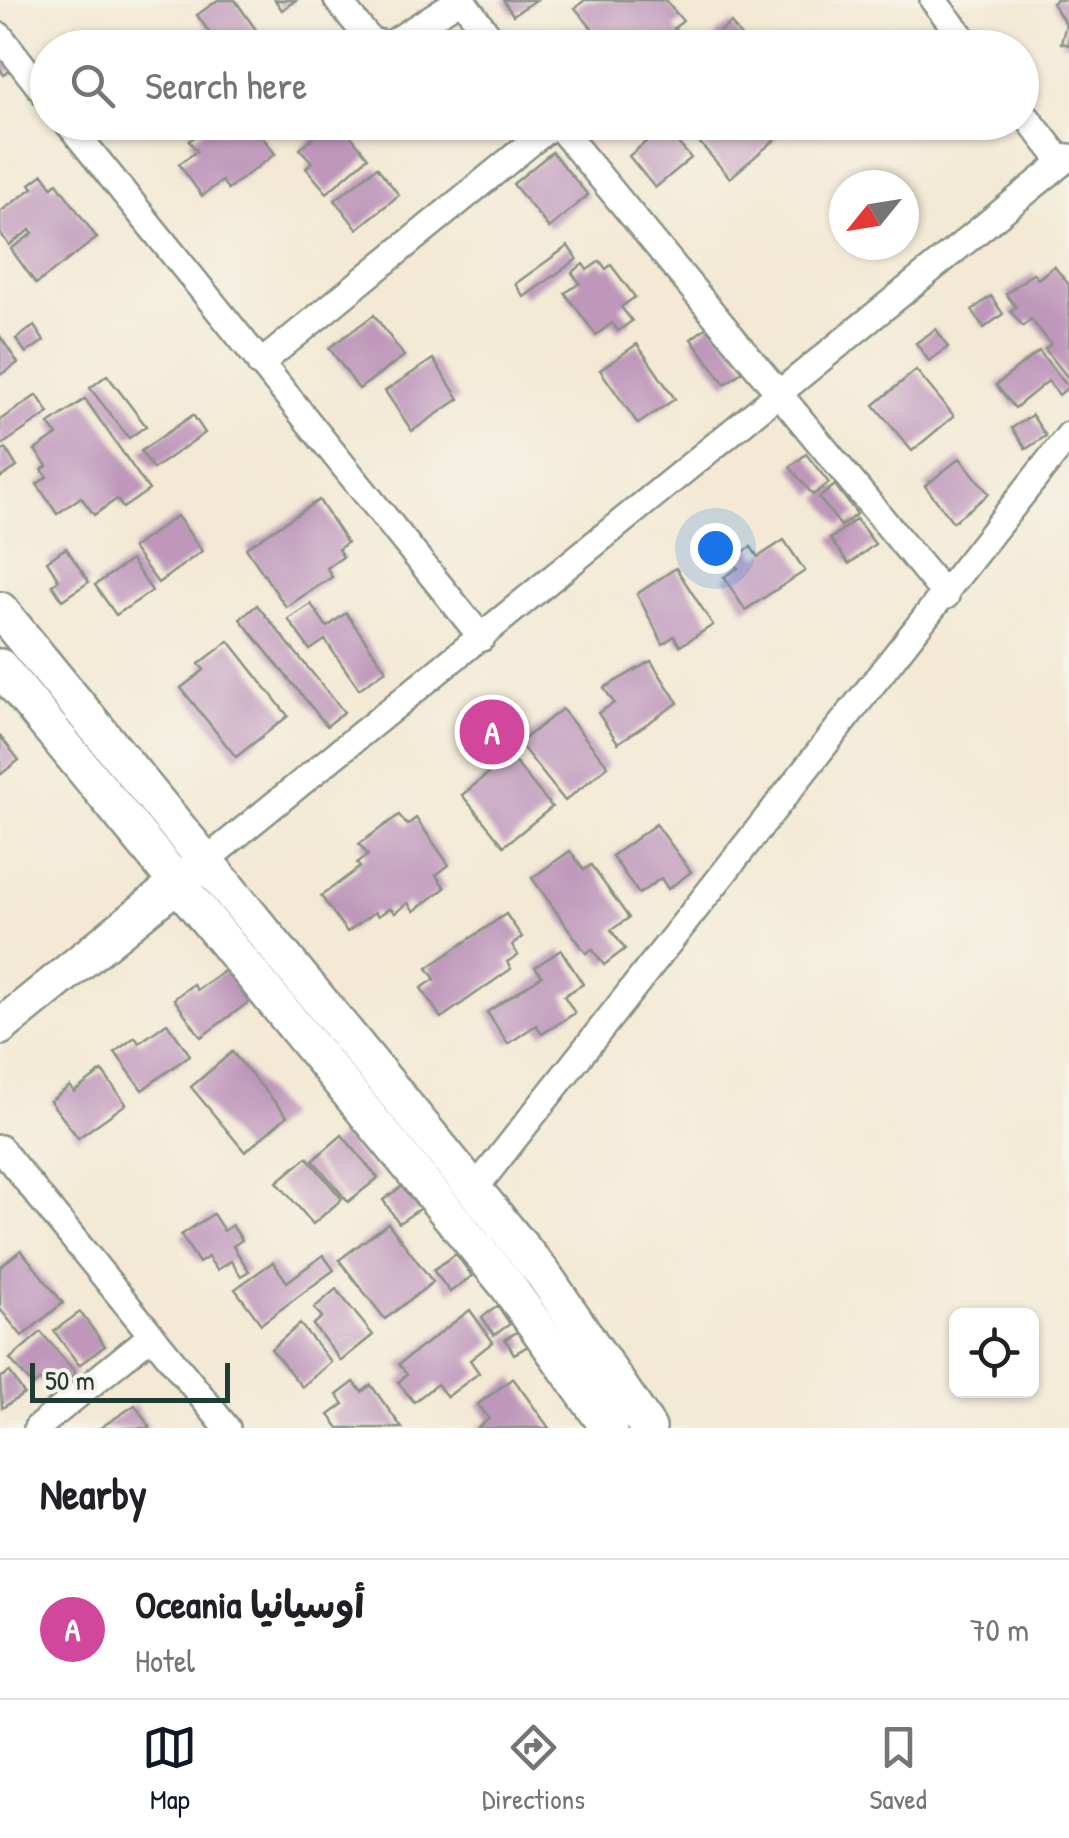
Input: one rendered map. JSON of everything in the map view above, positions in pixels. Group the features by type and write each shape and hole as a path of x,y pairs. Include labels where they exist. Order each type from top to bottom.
{"main road":[{"path":"0,610 474,1190 590,1337 648,1428"},
{"path":"41,661 7,676 175,885 459,1225 562,1356 609,1428"},
{"path":"0,1027 204,862"}],"street":[{"path":"337,0 361,30"},
{"path":"413,30 460,0 484,30"},
{"path":"933,0 957,30"},
{"path":"0,36 30,75"},
{"path":"204,862 1066,160 1039,130"},
{"path":"81,140 482,638"},
{"path":"260,364 534,140"},
{"path":"569,140 946,596"},
{"path":"474,1190 946,596 1069,435"},
{"path":"0,1148 227,1428"},
{"path":"37,1428 152,1336"}],"building":[{"path":"218,0 235,0 256,30 207,30 197,15"},
{"path":"275,0 296,0 282,10"},
{"path":"503,0 536,0 513,15"},
{"path":"585,0 665,0 683,21 676,30 593,30 575,8"},
{"path":"1069,0 1069,45 1061,43 1066,24 1052,3"},
{"path":"0,46 15,67 4,75 0,69"},
{"path":"264,140 275,154 228,189 222,181 202,196 179,164 197,151 189,141"},
{"path":"310,140 354,140 368,157 327,193 306,168 312,162 300,149"},
{"path":"648,140 675,140 691,158 655,188 629,156"},
{"path":"697,140 774,140 730,178"},
{"path":"552,152 588,195 549,228 513,184"},
{"path":"377,167 399,195 357,229 335,200"},
{"path":"43,174 52,187 57,183 97,238 36,284 11,249 33,233 30,230 9,245 0,233 0,212 33,188 30,184"},
{"path":"568,246 577,259 524,297 515,284"},
{"path":"600,261 606,269 611,265 635,297 621,307 632,321 618,331 612,323 596,335 565,293 580,283 572,273 583,264 587,270"},
{"path":"1054,266 1069,285 1069,379 1045,349 1051,344 1031,319 1023,326 1010,311 1016,307 1006,294 1033,273 1038,279"},
{"path":"991,296 1003,314 984,328 972,310"},
{"path":"374,315 404,356 359,389 329,348"},
{"path":"712,323 747,368 725,384 691,339"},
{"path":"34,326 44,341 26,353 16,339"},
{"path":"936,329 948,347 929,361 916,343"},
{"path":"0,336 18,363 0,375"},
{"path":"637,344 675,399 638,424 600,370"},
{"path":"1039,351 1068,387 1059,395 1048,381 1015,408 996,385"},
{"path":"433,359 459,399 412,431 385,391"},
{"path":"916,370 954,416 912,451 874,405"},
{"path":"107,375 146,426 129,438 90,388"},
{"path":"37,395 49,413 0,446 0,420"},
{"path":"85,399 149,490 123,508 117,499 94,515 81,497 57,514 37,484 47,477 42,470 47,466 35,450 57,435 49,424"},
{"path":"193,415 205,433 153,469 141,451"},
{"path":"1032,415 1046,436 1026,449 1012,428"},
{"path":"6,449 17,467 0,478 0,452"},
{"path":"806,454 829,483 813,495 790,467"},
{"path":"960,458 989,494 953,522 925,486"},
{"path":"835,485 857,514 841,526 819,498"},
{"path":"319,500 347,543 338,549 343,557 327,568 332,577 286,607 246,548"},
{"path":"177,516 202,551 158,583 132,548"},
{"path":"856,519 875,544 849,564 830,539"},
{"path":"784,540 805,571 745,610 724,577 738,568 732,559 751,547 758,557"},
{"path":"66,548 89,582 62,600 52,585 59,580 47,561"},
{"path":"131,560 152,591 116,615 95,585"},
{"path":"676,568 713,625 680,646 674,636 663,644 637,594"},
{"path":"311,604 327,627 346,613 386,670 359,689 325,640 310,650 288,619"},
{"path":"257,605 344,712 327,726 240,619"},
{"path":"229,641 288,716 236,757 181,688 204,670 199,664"},
{"path":"651,661 678,703 618,743 598,713 614,703 604,688"},
{"path":"562,709 608,766 565,801 519,743"},
{"path":"497,711 518,741 483,765 462,735"},
{"path":"0,736 19,760 0,775"},
{"path":"510,756 552,807 504,846 462,795"},
{"path":"399,815 407,825 416,818 449,865 436,875 445,888 414,911 408,903 395,913 390,908 378,916 375,912 347,932 321,896 360,867 357,863 368,855 359,844"},
{"path":"656,824 691,872 668,889 661,878 639,894 612,856"},
{"path":"570,851 584,870 591,865 629,918 611,930 625,949 604,965 592,949 586,953 532,878"},
{"path":"506,914 522,937 512,945 518,955 507,962 511,969 441,1018 421,988 435,979 427,968"},
{"path":"561,950 583,984 564,996 575,1013 542,1034 536,1025 508,1044 487,1012 542,976 535,967"},
{"path":"226,970 249,1002 201,1037 174,999 193,984 197,990"},
{"path":"167,1023 190,1055 142,1090 115,1052 135,1037 139,1043"},
{"path":"232,1052 287,1116 245,1152 191,1087"},
{"path":"102,1071 126,1104 78,1138 50,1101 70,1086 74,1092"},
{"path":"342,1135 378,1178 348,1202 313,1160"},
{"path":"307,1157 342,1199 313,1224 277,1182"},
{"path":"405,1184 422,1207 399,1223 383,1200"},
{"path":"213,1214 224,1231 232,1225 242,1240 233,1246 249,1271 241,1276 231,1261 217,1270 208,1257 199,1263 181,1235"},
{"path":"388,1223 433,1282 385,1319 339,1260"},
{"path":"21,1250 63,1303 22,1336 0,1309 0,1267"},
{"path":"456,1254 472,1276 450,1292 433,1270"},
{"path":"323,1255 334,1270 261,1324 235,1289 273,1262 287,1282"},
{"path":"336,1289 373,1335 341,1361 313,1325 322,1317 314,1308"},
{"path":"498,1306 510,1324 494,1335 482,1317"},
{"path":"470,1310 493,1342 470,1360 479,1373 447,1397 437,1384 414,1402 398,1382 407,1375 399,1364"},
{"path":"80,1312 105,1346 79,1365 54,1331"},
{"path":"300,1324 331,1362 302,1387 271,1349"},
{"path":"519,1331 528,1346 514,1354 505,1339"},
{"path":"41,1332 76,1373 51,1394 40,1380 33,1386 10,1359"},
{"path":"10,1372 24,1394 2,1408 0,1378"},
{"path":"513,1378 549,1428 477,1428 489,1419 478,1404"},
{"path":"354,1382 362,1392 371,1385 402,1428 339,1428 329,1415 344,1404 337,1395"},
{"path":"135,1405 150,1428 100,1428"}],"place":[{"name":"Oceania أوسيانيا","path":"492,732"}]}
